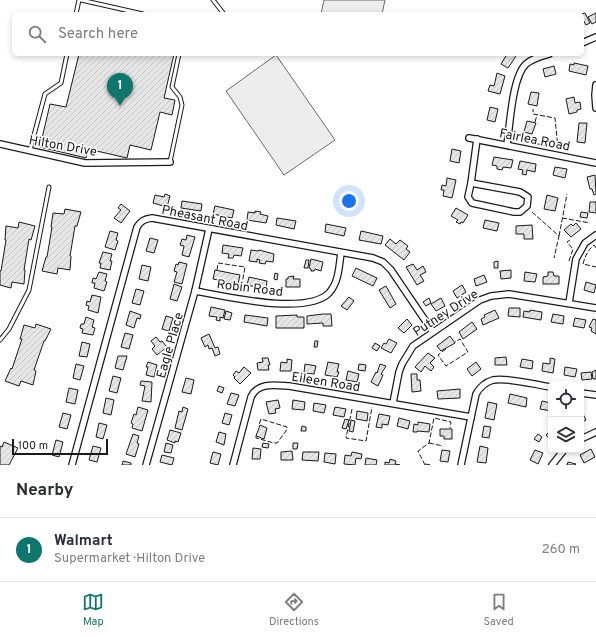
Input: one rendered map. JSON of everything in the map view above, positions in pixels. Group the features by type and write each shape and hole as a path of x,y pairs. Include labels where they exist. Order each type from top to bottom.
{"street":[{"path":"584,42 596,37"},
{"path":"507,145 516,81 526,64 543,56"},
{"path":"596,85 596,108"},
{"name":"Fairlea Road","path":"469,138 596,162"},
{"path":"470,183 520,192 528,198 527,206 525,210 514,212 472,203 468,198 470,183 477,139"},
{"name":"Hilton Drive","path":"0,144 85,163 170,162"},
{"name":"Pheasant Road","path":"72,465 139,224 145,219 152,218 209,230 373,258 383,262 387,266 433,332"},
{"name":"Eagle Place","path":"146,465 195,291 209,230"},
{"path":"569,303 576,258 585,243 596,235"},
{"name":"Robin Road","path":"195,291 260,302 313,302 329,293 336,282 341,252"},
{"name":"Putney Drive","path":"393,403 399,372 407,354 416,344 475,303 497,295 517,294 596,308"},
{"path":"461,465 476,394 479,389 494,380 504,379 548,386"},
{"name":"Eileen Road","path":"232,465 251,397 257,389 262,386 289,386 471,417"},
{"path":"584,393 596,395"},
{"path":"584,438 596,432"},
{"path":"552,465 562,453"}],"lane":[{"path":"77,12 80,0 134,12"},
{"path":"213,0 222,12"},
{"path":"30,150 45,94 61,83 67,56"},
{"path":"170,162 182,105 180,97 172,87 179,56"},
{"path":"0,340 9,329 29,290 49,187"}],"shaded area":[{"path":"324,0 385,0 382,12 321,12"},
{"path":"277,56 335,140 284,175 226,91"}],"building":[{"path":"584,13 590,23 586,25 584,22"},
{"path":"596,13 596,22 592,24 588,17"},
{"path":"79,56 174,56 164,98 175,100 172,115 160,112 151,150 130,145 127,158 88,149 86,158 40,147 50,104 66,107"},
{"path":"506,56 516,56 508,68 501,64"},
{"path":"574,63 588,66 586,75 569,71 570,64 574,65"},
{"path":"554,66 556,74 545,77 543,69"},
{"path":"497,73 505,76 500,94 488,91 490,85 494,86"},
{"path":"531,92 539,93 537,106 528,104"},
{"path":"574,97 575,103 580,102 581,109 577,110 577,112 569,114 566,99"},
{"path":"490,107 498,109 495,122 487,120"},
{"path":"527,121 536,123 532,134 524,132"},
{"path":"579,123 587,123 585,143 577,142"},
{"path":"452,149 461,151 459,163 450,161"},
{"path":"494,157 513,160 511,168 503,167 502,170 497,169 497,166 492,165"},
{"path":"520,161 536,164 535,172 527,170 526,175 522,174 523,170 518,169"},
{"path":"555,167 567,169 565,178 553,175"},
{"path":"595,175 596,194 594,195 592,189 590,189 587,177"},
{"path":"447,178 456,180 452,198 443,196 444,190 441,190 442,185 446,186"},
{"path":"165,194 170,196 167,207 153,203 155,195 164,197"},
{"path":"547,195 558,198 555,211 544,209"},
{"path":"182,201 202,204 201,211 181,208"},
{"path":"590,202 596,202 596,213 589,212"},
{"path":"121,204 130,211 121,223 114,218 121,210 118,208"},
{"path":"215,206 234,210 232,218 213,214"},
{"path":"456,208 468,215 463,223 461,222 460,224 456,222 458,220 451,216"},
{"path":"65,209 81,212 77,226 75,226 70,256 70,270 58,268 57,274 42,271 47,257 53,213 64,214"},
{"path":"255,211 261,212 260,214 268,216 266,223 247,220 248,212 255,213"},
{"path":"581,212 588,213 587,218 580,217"},
{"path":"277,218 296,221 294,229 276,225"},
{"path":"485,220 499,223 497,231 483,228"},
{"path":"19,222 35,226 31,240 29,239 24,270 24,284 12,282 11,288 0,285 0,271 6,240 6,226 18,228"},
{"path":"576,223 581,229 571,237 564,230 571,224 573,226"},
{"path":"326,224 346,228 344,236 325,232"},
{"path":"532,225 533,239 524,239 524,234 516,234 516,226"},
{"path":"110,231 118,233 116,240 118,241 115,250 105,247"},
{"path":"361,231 383,236 381,244 359,240"},
{"path":"187,235 195,237 189,257 182,255 184,246 180,245 182,239 186,240"},
{"path":"150,238 158,240 154,253 146,251"},
{"path":"390,239 396,244 400,240 408,246 406,249 410,252 404,260 385,245"},
{"path":"223,245 243,248 241,256 234,255 233,258 228,258 229,254 222,253"},
{"path":"251,250 259,250 274,254 273,262 266,261 265,264 259,263 260,260 257,259 257,262 249,261"},
{"path":"103,252 112,254 110,270 100,268 101,263 99,263"},
{"path":"311,259 323,262 321,271 315,269 314,271 311,271 309,268"},
{"path":"306,260 309,260 308,268 304,268"},
{"path":"498,261 498,268 494,268 494,262"},
{"path":"179,262 187,264 182,284 174,282 177,272 174,271 176,264 178,265"},
{"path":"413,264 417,270 423,266 426,272 420,275 424,281 417,285 406,267"},
{"path":"142,265 151,267 148,281 139,279"},
{"path":"356,268 377,278 373,286 352,276"},
{"path":"215,270 240,275 238,284 213,279"},
{"path":"511,270 511,278 501,279 500,271"},
{"path":"99,272 107,274 105,281 107,282 104,291 94,288 95,283 92,283 93,278 96,279"},
{"path":"525,272 537,274 535,282 524,281"},
{"path":"548,272 553,272 554,276 559,276 559,284 543,284 543,277 548,276"},
{"path":"275,273 278,274 277,280 274,279"},
{"path":"484,275 487,282 476,286 474,279"},
{"path":"294,276 293,279 300,279 300,287 286,287 286,279"},
{"path":"249,277 267,281 266,289 247,285"},
{"path":"586,282 596,285 594,293 584,290"},
{"path":"174,284 182,287 177,301 170,299"},
{"path":"462,285 466,292 457,298 453,291"},
{"path":"386,286 396,304 390,308 379,290"},
{"path":"136,289 144,291 140,305 132,303"},
{"path":"92,295 101,297 98,313 88,310 89,306 86,305 87,301 90,302"},
{"path":"349,297 354,301 347,310 341,306"},
{"path":"429,298 431,303 426,306 423,302"},
{"path":"441,298 445,306 436,311 431,304"},
{"path":"211,307 225,310 223,318 220,317 220,321 216,320 217,317 209,316"},
{"path":"509,308 520,308 520,317 508,316"},
{"path":"495,310 499,318 483,325 481,319 485,317 484,315"},
{"path":"530,310 542,312 541,320 523,317 524,311 530,312"},
{"path":"130,311 141,315 140,319 137,318 134,328 126,325"},
{"path":"226,311 232,313 230,320 224,319"},
{"path":"331,314 332,326 323,326 323,323 307,324 307,316"},
{"path":"553,314 564,316 563,324 551,322"},
{"path":"245,315 268,318 267,326 244,322"},
{"path":"297,315 297,317 304,317 304,328 276,328 276,316"},
{"path":"166,316 173,318 169,331 162,329"},
{"path":"86,317 94,320 92,327 95,328 93,335 82,333 83,329 80,328 81,324 84,324"},
{"path":"575,318 586,320 584,328 573,326"},
{"path":"407,319 412,325 404,333 398,328"},
{"path":"593,319 596,320 596,334 591,331 592,328 589,327"},
{"path":"472,322 477,329 463,339 459,332"},
{"path":"36,324 51,329 44,341 34,370 36,371 33,385 21,381 19,386 5,381 11,368 12,369 22,339 20,339 24,325 35,328"},
{"path":"125,333 133,335 129,349 121,347"},
{"path":"209,334 215,348 218,347 220,354 215,356 212,348 209,349 208,345 205,347 201,338"},
{"path":"450,336 455,343 441,351 437,346"},
{"path":"156,337 167,347 157,355 152,349 155,346 151,341"},
{"path":"389,339 397,343 391,353 381,348"},
{"path":"315,341 318,341 317,347 314,347"},
{"path":"82,342 90,344 87,357 79,356"},
{"path":"375,343 380,346 377,351 372,348"},
{"path":"428,353 435,358 430,363 434,367 431,371 425,366 421,372 415,367"},
{"path":"118,356 127,356 123,370 115,368"},
{"path":"506,357 507,365 495,365 495,358"},
{"path":"262,358 268,358 270,365 268,365 269,370 258,370 257,363 263,362"},
{"path":"550,358 555,359 553,373 542,371 543,363 550,364"},
{"path":"287,359 292,360 291,371 280,371 281,362 287,363"},
{"path":"522,359 533,361 532,369 520,367"},
{"path":"148,362 157,365 154,377 146,375 148,367 146,367"},
{"path":"328,362 339,364 337,372 339,372 337,377 325,375"},
{"path":"476,362 481,369 472,376 467,369"},
{"path":"76,364 84,366 80,380 73,378"},
{"path":"305,364 316,366 314,374 304,373"},
{"path":"359,364 366,365 365,371 358,370"},
{"path":"380,364 386,366 381,374 383,375 378,386 371,382 376,372 377,373"},
{"path":"244,367 251,373 240,384 233,375 236,371 239,373"},
{"path":"565,367 577,369 575,377 564,375"},
{"path":"596,370 596,379 593,379 592,372"},
{"path":"348,371 359,374 357,382 346,380"},
{"path":"591,372 592,379 582,380 581,373"},
{"path":"411,374 417,374 417,380 420,380 421,391 412,392"},
{"path":"113,376 121,378 117,393 109,391"},
{"path":"186,378 194,380 191,394 182,392"},
{"path":"141,381 152,382 151,402 142,401 145,386 140,385"},
{"path":"219,386 224,388 222,393 217,391"},
{"path":"69,388 78,390 75,404 66,402"},
{"path":"460,389 460,398 438,399 437,391"},
{"path":"231,393 239,395 235,406 227,404"},
{"path":"510,394 527,398 526,407 508,403"},
{"path":"106,398 114,400 111,415 103,413"},
{"path":"278,400 280,408 275,409 276,413 269,414 266,402"},
{"path":"293,400 305,402 304,410 292,409"},
{"path":"542,401 548,402 548,410 540,409"},
{"path":"488,402 497,404 494,420 485,418"},
{"path":"314,403 326,405 324,413 313,411"},
{"path":"138,407 148,410 142,431 132,428 133,424 131,423 134,414 136,415"},
{"path":"183,407 188,409 182,430 175,428 179,411 182,412"},
{"path":"335,407 346,409 344,417 333,415"},
{"path":"357,411 368,413 367,421 356,419"},
{"path":"63,413 71,415 67,429 59,427"},
{"path":"225,413 232,415 229,425 222,423"},
{"path":"379,414 390,416 388,425 382,424 382,428 376,427"},
{"path":"399,418 410,421 408,429 397,426"},
{"path":"345,419 349,420 346,429 342,428"},
{"path":"351,420 355,421 353,432 349,431"},
{"path":"418,422 430,424 429,432 413,432 414,424 418,425"},
{"path":"99,423 107,425 103,439 96,437"},
{"path":"260,425 267,428 264,439 256,436"},
{"path":"302,426 306,427 306,431 301,431"},
{"path":"484,426 491,427 489,438 482,437"},
{"path":"440,429 452,429 452,439 444,439 444,436 440,436"},
{"path":"170,430 181,433 178,442 175,441 175,443 167,440"},
{"path":"219,432 226,434 224,445 216,442"},
{"path":"133,434 139,436 137,443 139,444 135,457 126,454"},
{"path":"538,434 542,437 539,442 534,439"},
{"path":"56,440 63,442 59,457 52,455"},
{"path":"4,442 18,448 9,465 0,465 0,446 2,447"},
{"path":"166,443 173,445 171,453 164,452"},
{"path":"263,443 269,444 268,448 262,447"},
{"path":"293,443 298,443 297,449 293,449"},
{"path":"93,446 101,448 97,462 89,460"},
{"path":"480,446 488,448 486,463 477,462"},
{"path":"253,448 261,449 260,459 252,459"},
{"path":"591,449 595,457 584,463 580,455"},
{"path":"442,450 450,451 448,462 440,461"},
{"path":"535,450 543,453 538,464 530,460"},
{"path":"292,451 293,460 281,460 281,452"},
{"path":"213,452 221,454 218,465 210,463"},
{"path":"303,452 319,452 318,461 302,460"},
{"path":"352,452 362,454 361,459 356,458 355,465 344,464 345,455 351,456"},
{"path":"325,453 336,454 335,464 324,462"},
{"path":"162,455 174,458 172,465 160,462"},
{"path":"366,458 377,460 376,465 365,465"},
{"path":"390,459 396,461 395,464 400,465 385,465 385,462 389,463"},
{"path":"123,461 131,463 131,465 122,465"},
{"path":"568,462 576,464 567,465"}],"fence":[{"path":"529,136 528,142 558,148 555,118 533,114 533,109"},
{"path":"535,122 537,115"},
{"path":"559,236 567,194"},
{"path":"532,212 559,236 554,258"},
{"path":"562,218 590,223"},
{"path":"569,261 573,249 567,242 570,240"},
{"path":"596,248 594,245 590,249 583,264 596,267"},
{"path":"217,270 218,263 245,267 242,284 238,284"},
{"path":"446,349 438,355 446,366 468,352 460,339 455,342"},
{"path":"352,409 346,438 366,441 372,407"},
{"path":"425,465 418,451 429,443 434,418 451,422 450,428"},
{"path":"256,436 256,438 277,443 286,431 287,427 261,419 259,425"},
{"path":"429,443 443,446"},
{"path":"425,464 432,465"}],"place":[{"name":"Walmart","path":"120,106"}]}
